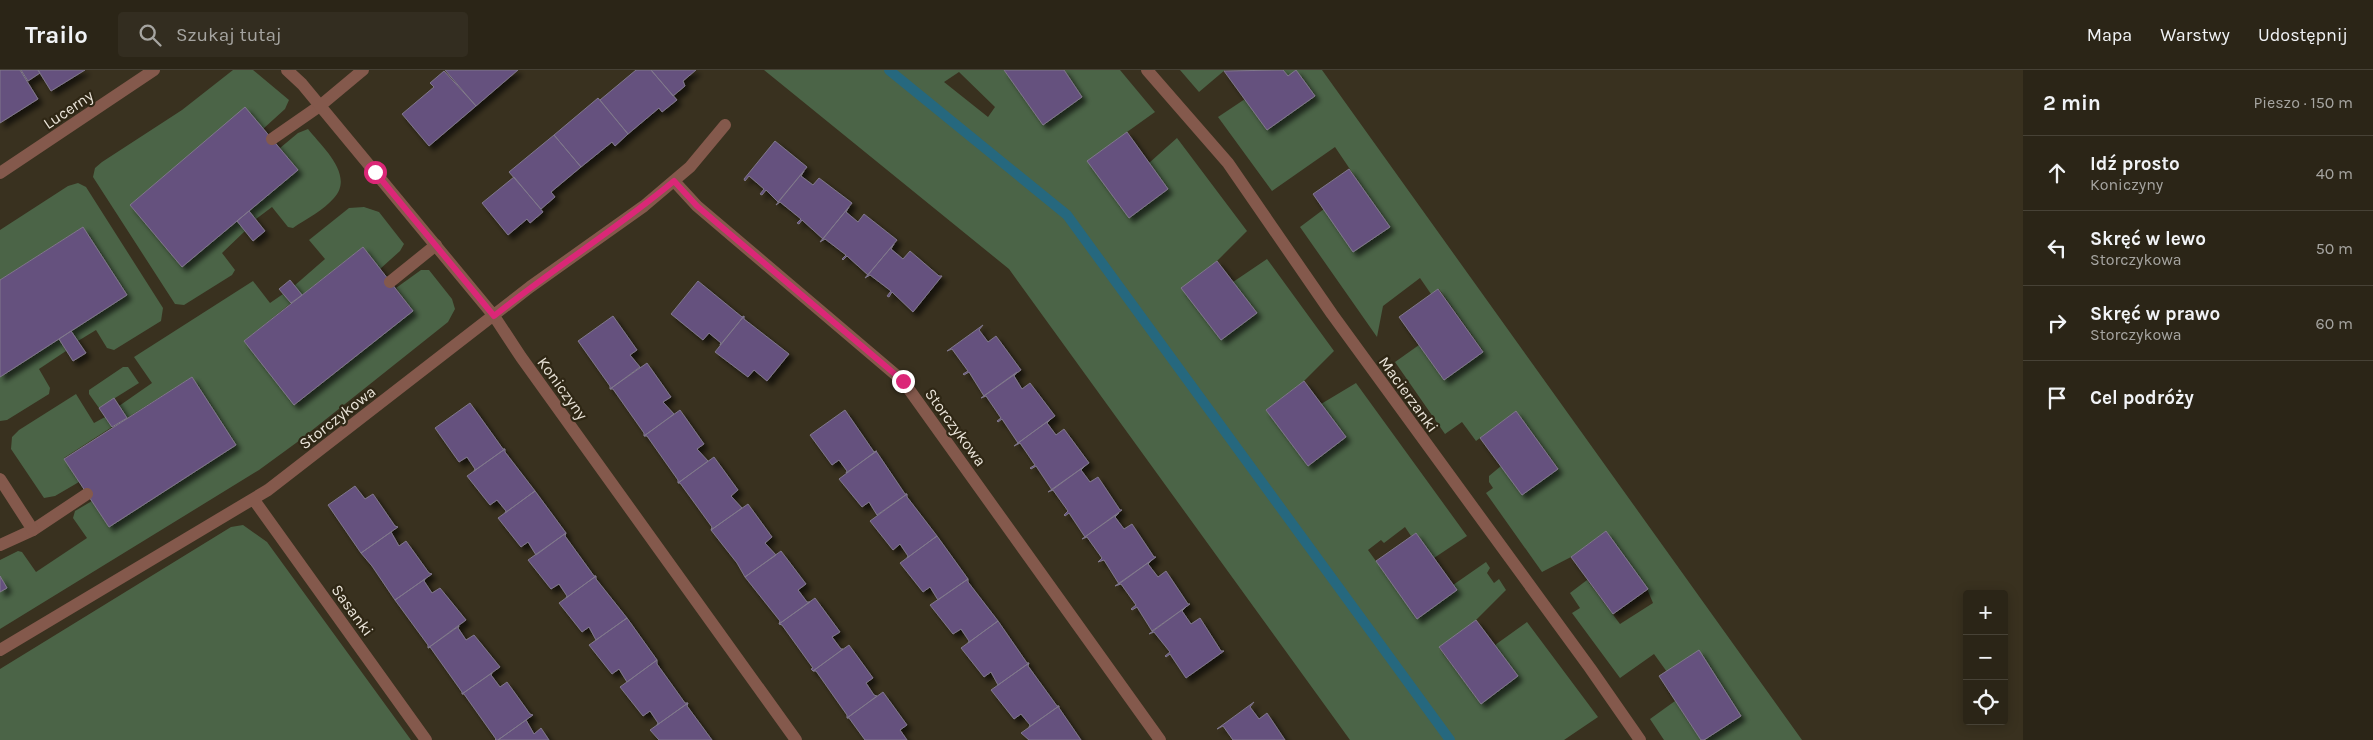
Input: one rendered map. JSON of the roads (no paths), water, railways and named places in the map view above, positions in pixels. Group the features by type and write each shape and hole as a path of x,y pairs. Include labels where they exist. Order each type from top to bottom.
{"street":[{"name":"Lucerny","path":"0,173 154,70"},
{"name":"Koniczyny","path":"287,70 321,105 494,316 521,357 796,740"},
{"path":"272,139 321,105 362,70"},
{"name":"Macierzanki","path":"1147,70 1228,163 1332,314 1590,668 1640,740"},
{"name":"Storczykowa","path":"0,650 254,500 530,287 644,206 690,167 725,125"},
{"name":"Storczykowa","path":"674,181 697,206 903,381 1160,740"},
{"path":"390,282 436,245"},
{"path":"0,479 33,530"},
{"path":"0,546 33,530 87,494"},
{"name":"Sasanki","path":"254,500 426,740"}],"waterway":[{"path":"889,70 1067,215 1450,740"}]}
